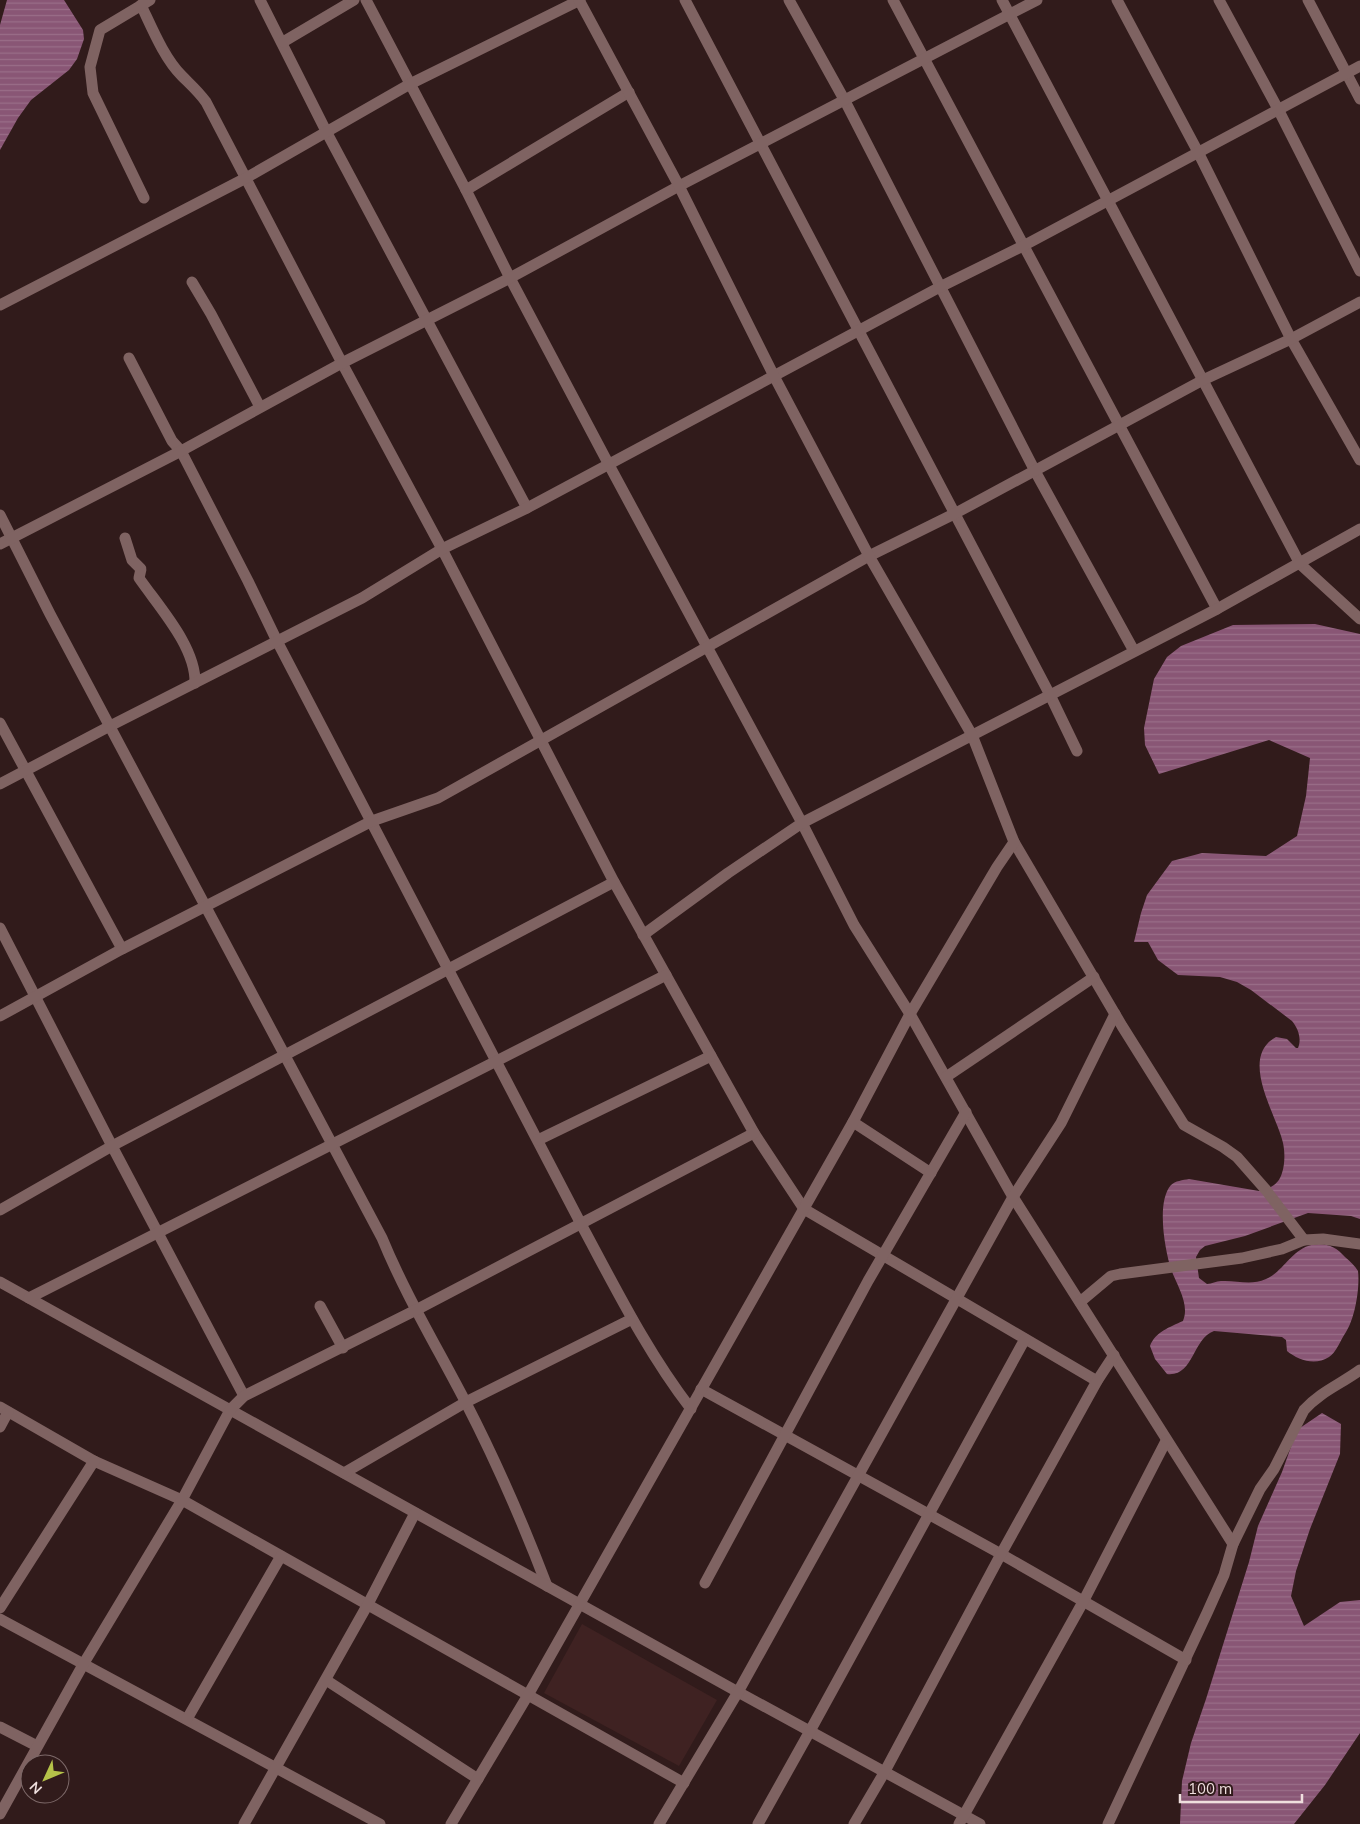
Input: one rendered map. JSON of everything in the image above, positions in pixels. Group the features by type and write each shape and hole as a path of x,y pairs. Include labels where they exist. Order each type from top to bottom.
{"street":[{"path":"260,0 327,132 527,508"},
{"path":"283,42 354,0"},
{"path":"366,0 608,464 802,823 854,925 910,1014 1013,1197 1114,1355 1166,1442 1233,1544"},
{"path":"0,306 246,178 410,84 579,0 679,186 774,376 869,556 972,735 1014,842 1115,1014 1184,1125 1237,1157 1266,1190 1304,1240"},
{"path":"684,0 761,143 1078,751"},
{"path":"789,0 845,101 1035,471 1134,652"},
{"path":"893,0 1217,609"},
{"path":"1002,0 1300,564 1360,619"},
{"path":"0,544 182,451 342,363 510,278 679,186 1037,0"},
{"path":"1116,0 1198,152 1291,340 1360,460"},
{"path":"1218,0 1278,109 1360,272"},
{"path":"1308,0 1360,100"},
{"path":"144,198 93,93 90,67 100,30 146,2 154,34 175,67 206,102 342,363 442,549 614,882 754,1133 804,1209 1097,1381"},
{"path":"0,784 362,598 442,549 527,508 858,330 1023,246 1360,66"},
{"path":"466,190 629,92"},
{"path":"192,282 260,407"},
{"path":"0,1016 122,949 372,821 438,798 869,556 954,514 1203,380 1291,340 1360,302"},
{"path":"129,358 172,441 182,451 277,641 581,1224 632,1319 667,1376 691,1409"},
{"path":"0,515 50,614 382,1238 416,1310 466,1402 530,1542 547,1586"},
{"path":"644,936 728,873 802,823 1217,609 1360,529"},
{"path":"125,538 132,560 141,569 139,578 178,633 193,662 195,683"},
{"path":"0,723 122,949"},
{"path":"451,1824 528,1695 691,1409 853,1122 910,1014 997,867 1014,842"},
{"path":"0,1210 112,1146 614,882"},
{"path":"0,928 244,1396"},
{"path":"29,1298 666,975"},
{"path":"946,1077 1094,978"},
{"path":"659,1824 738,1692 1013,1197 1061,1123 1115,1014"},
{"path":"538,1140 711,1056"},
{"path":"704,1583 883,1256 966,1112"},
{"path":"853,1122 931,1173"},
{"path":"0,1814 84,1663 182,1500 230,1410 244,1396 416,1310 754,1133"},
{"path":"1080,1302 1111,1276 1242,1258 1282,1249 1304,1240 1323,1239 1360,1244"},
{"path":"0,1282 810,1731 961,1819 980,1824"},
{"path":"320,1306 342,1348"},
{"path":"344,1473 466,1402 632,1319"},
{"path":"758,1824 1025,1339"},
{"path":"854,1824 884,1773 1001,1554 1097,1381 1114,1355"},
{"path":"1108,1824 1186,1660 1224,1575 1233,1544 1260,1489 1274,1469 1304,1410 1326,1391 1360,1370"},
{"path":"702,1388 1001,1554 1186,1660"},
{"path":"0,1427 4,1410 94,1460 182,1500 684,1783"},
{"path":"961,1819 1083,1602 1166,1442"},
{"path":"0,1608 94,1460"},
{"path":"244,1824 277,1769 368,1604 415,1513"},
{"path":"188,1719 281,1556"},
{"path":"0,1618 380,1824"},
{"path":"326,1680 478,1779"},
{"path":"0,1727 38,1746"}],"shaded area":[{"path":"7,0 64,0 83,30 84,39 77,59 69,70 31,100 18,118 0,150 0,25"},
{"path":"1315,624 1360,634 1360,1219 1351,1216 1308,1213 1245,1236 1205,1246 1196,1257 1199,1278 1207,1284 1221,1281 1254,1282 1273,1275 1303,1248 1310,1245 1327,1245 1340,1252 1358,1271 1356,1303 1352,1319 1338,1346 1332,1355 1324,1360 1307,1361 1296,1357 1287,1351 1286,1340 1282,1337 1214,1331 1201,1342 1183,1370 1167,1374 1155,1359 1150,1346 1155,1337 1183,1321 1185,1308 1182,1295 1171,1269 1164,1239 1163,1214 1166,1193 1171,1185 1189,1179 1259,1191 1267,1189 1276,1183 1281,1177 1283,1169 1284,1147 1263,1087 1260,1058 1265,1046 1276,1037 1287,1039 1298,1048 1299,1037 1298,1030 1292,1021 1251,990 1237,982 1220,977 1178,975 1158,960 1148,942 1134,942 1147,895 1172,861 1202,853 1266,856 1297,836 1306,796 1310,758 1269,740 1159,774 1145,745 1144,728 1154,679 1167,657 1181,646 1233,625"},
{"path":"1322,1413 1341,1424 1340,1454 1310,1529 1296,1571 1291,1596 1304,1626 1340,1602 1360,1600 1360,1733 1325,1785 1294,1824 1180,1824 1182,1781 1191,1743 1249,1562 1258,1526 1282,1472 1297,1430"},
{"path":"582,1624 717,1700 679,1766 544,1693"}]}
